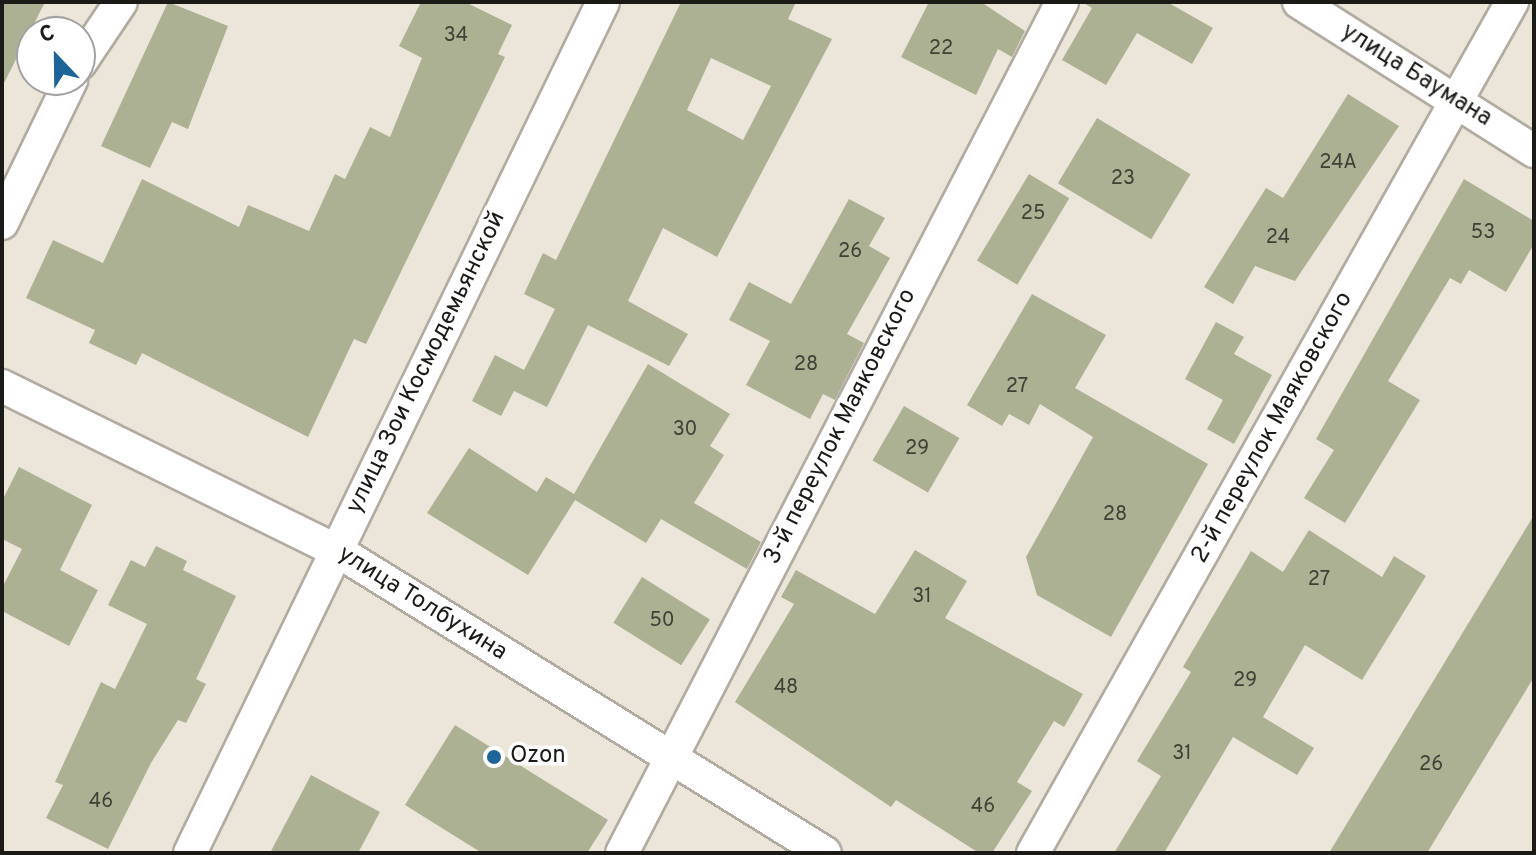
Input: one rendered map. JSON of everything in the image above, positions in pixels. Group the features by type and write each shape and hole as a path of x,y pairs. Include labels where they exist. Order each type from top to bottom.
{"street":[{"path":"96,39 121,2"},
{"name":"улица Зои Космодемьянской","path":"190,853 603,2"},
{"name":"3-й переулок Маяковского","path":"622,853 1062,2"},
{"name":"улица Баумана","path":"1299,2 1534,151"},
{"name":"2-й переулок Маяковского","path":"1033,853 1512,2"},
{"path":"2,223 63,96"},
{"name":"улица Толбухина","path":"2,386 336,550 825,853"}],"building":[{"path":"2,2 45,2 38,16 16,16 16,59 2,87"},
{"path":"168,2 228,26 188,129 172,122 150,168 101,146"},
{"path":"421,2 465,2 512,25 498,54 505,57 366,344 354,339 308,437 142,353 136,365 89,343 95,330 26,298 53,240 103,263 142,179 239,227 248,205 309,231 335,174 345,179 370,127 390,137 422,58 399,46"},
{"path":"681,2 796,2 788,19 832,39 717,257 663,228 628,301 688,334 669,366 588,325 547,407 514,391 501,416 472,401 495,355 524,370 555,309 524,294 543,253 556,260","holes":["711,58 771,86 743,140 687,110"]},
{"path":"929,2 981,2 1025,31 1012,57 998,49 976,95 901,57"},
{"path":"1082,2 1167,2 1213,28 1192,64 1137,33 1106,85 1062,60 1092,8"},
{"path":"1348,94 1399,126 1295,281 1255,266 1233,304 1204,287 1266,188 1283,198"},
{"path":"1097,118 1190,174 1151,239 1058,183"},
{"path":"1029,174 1069,198 1017,285 977,261"},
{"path":"1464,179 1534,221 1534,244 1506,292 1469,270 1461,284 1450,278 1388,381 1420,400 1345,523 1304,498 1334,450 1316,439"},
{"path":"849,199 885,218 869,246 890,258 847,334 864,343 835,400 823,394 810,419 746,385 770,341 729,320 749,282 791,304"},
{"path":"1032,294 1106,335 1075,388 1208,464 1111,637 1037,595 1026,557 1093,437 1040,404 1029,425 1009,414 1002,426 967,405"},
{"path":"1216,322 1244,337 1234,354 1272,375 1234,444 1207,429 1223,400 1185,379"},
{"path":"648,364 730,414 710,446 724,455 694,503 761,542 747,569 661,519 646,543 575,500 528,575 427,513 469,448 537,492 546,477 574,494"},
{"path":"904,406 959,438 928,493 872,461"},
{"path":"19,467 92,505 60,570 98,590 69,646 2,611 2,588 22,549 2,539 2,501"},
{"path":"1534,515 1534,677 1427,853 1329,853"},
{"path":"1309,530 1382,577 1394,556 1426,576 1362,680 1305,645 1263,717 1314,748 1297,775 1233,737 1164,853 1114,853 1161,776 1137,761 1191,672 1183,667 1251,551 1283,572"},
{"path":"156,546 187,561 183,570 236,596 196,679 206,684 186,723 178,720 151,763 108,849 46,818 63,785 55,782 101,682 115,689 147,624 108,605 131,560 145,567"},
{"path":"915,550 967,581 945,618 1083,694 1064,727 1054,721 1017,782 1032,791 992,853 979,853 896,800 891,807 735,702 794,604 781,597 796,570 875,614"},
{"path":"642,577 710,619 681,665 613,623"},
{"path":"455,725 608,820 587,853 482,853 405,805"},
{"path":"311,775 380,812 358,853 270,853"}],"place":[{"name":"Ozon","path":"494,757"}]}
